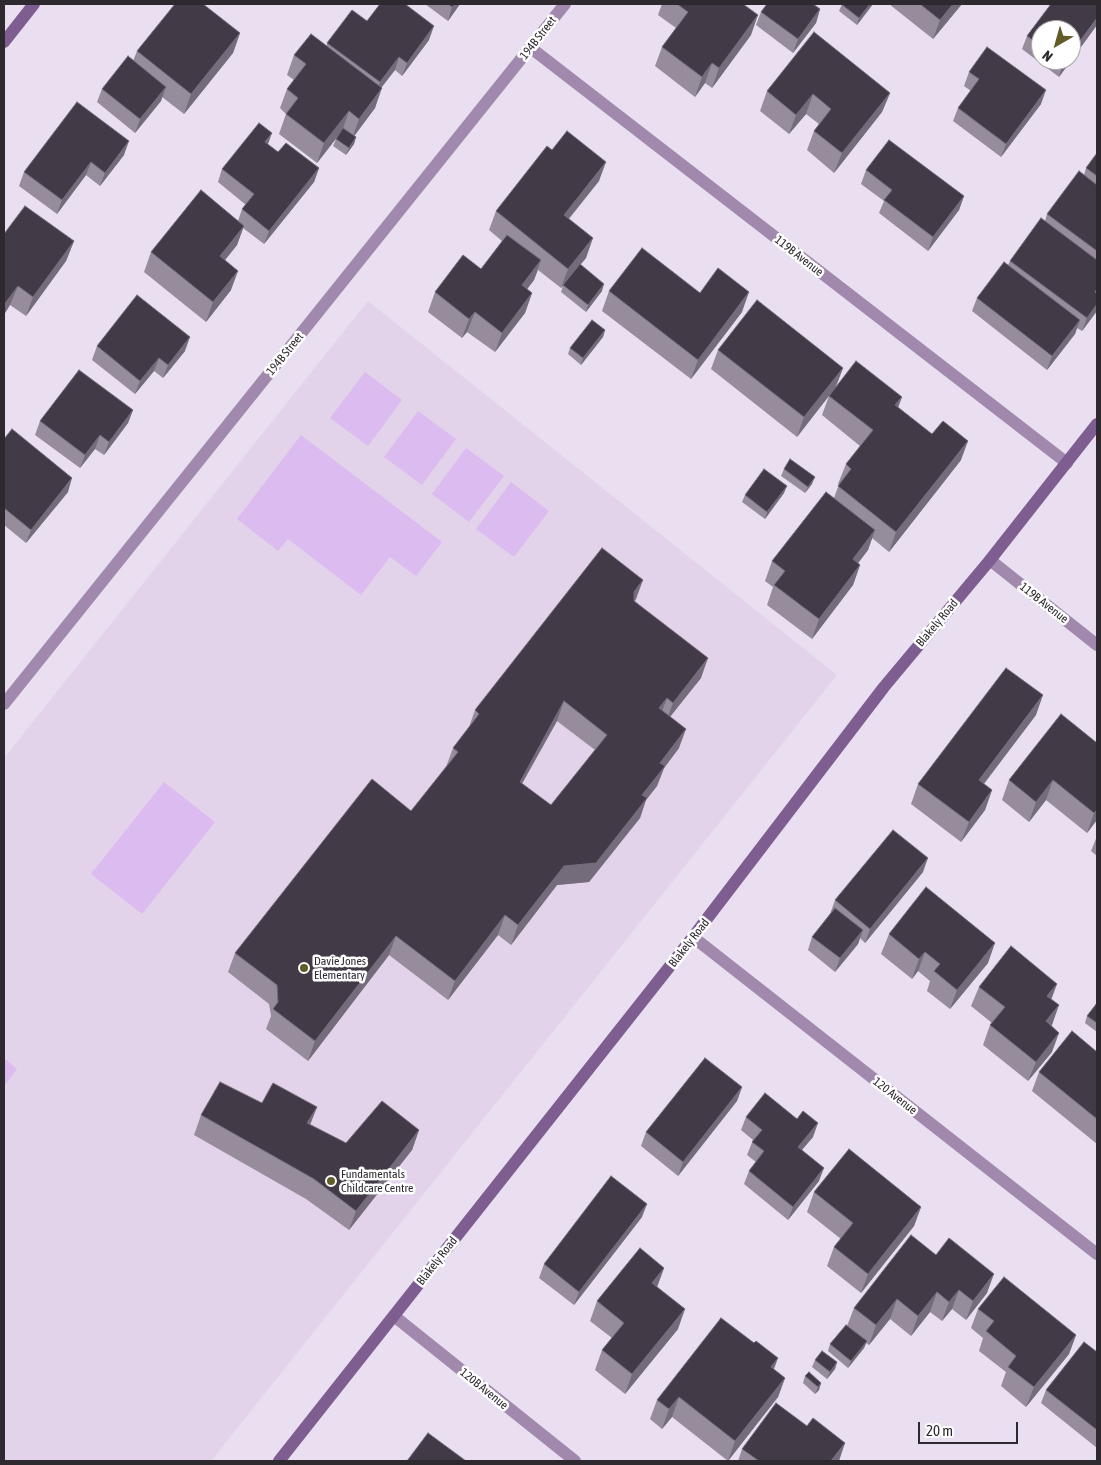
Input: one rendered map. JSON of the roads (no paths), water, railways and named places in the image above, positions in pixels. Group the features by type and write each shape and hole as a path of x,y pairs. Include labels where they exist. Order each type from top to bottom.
{"street":[{"path":"4,42 34,4"},
{"name":"194B Street","path":"4,704 565,4"},
{"name":"119B Avenue","path":"531,48 1066,463"},
{"name":"Blakely Road","path":"279,1461 693,938 884,687 990,560 1097,424"},
{"name":"119B Avenue","path":"990,560 1097,645"},
{"name":"120 Avenue","path":"693,938 1097,1254"},
{"name":"120B Avenue","path":"394,1316 575,1461"}],"place":[{"name":"Davie Jones Elementary","path":"304,968"},
{"name":"Fundamentals Childcare Centre","path":"331,1181"}]}
